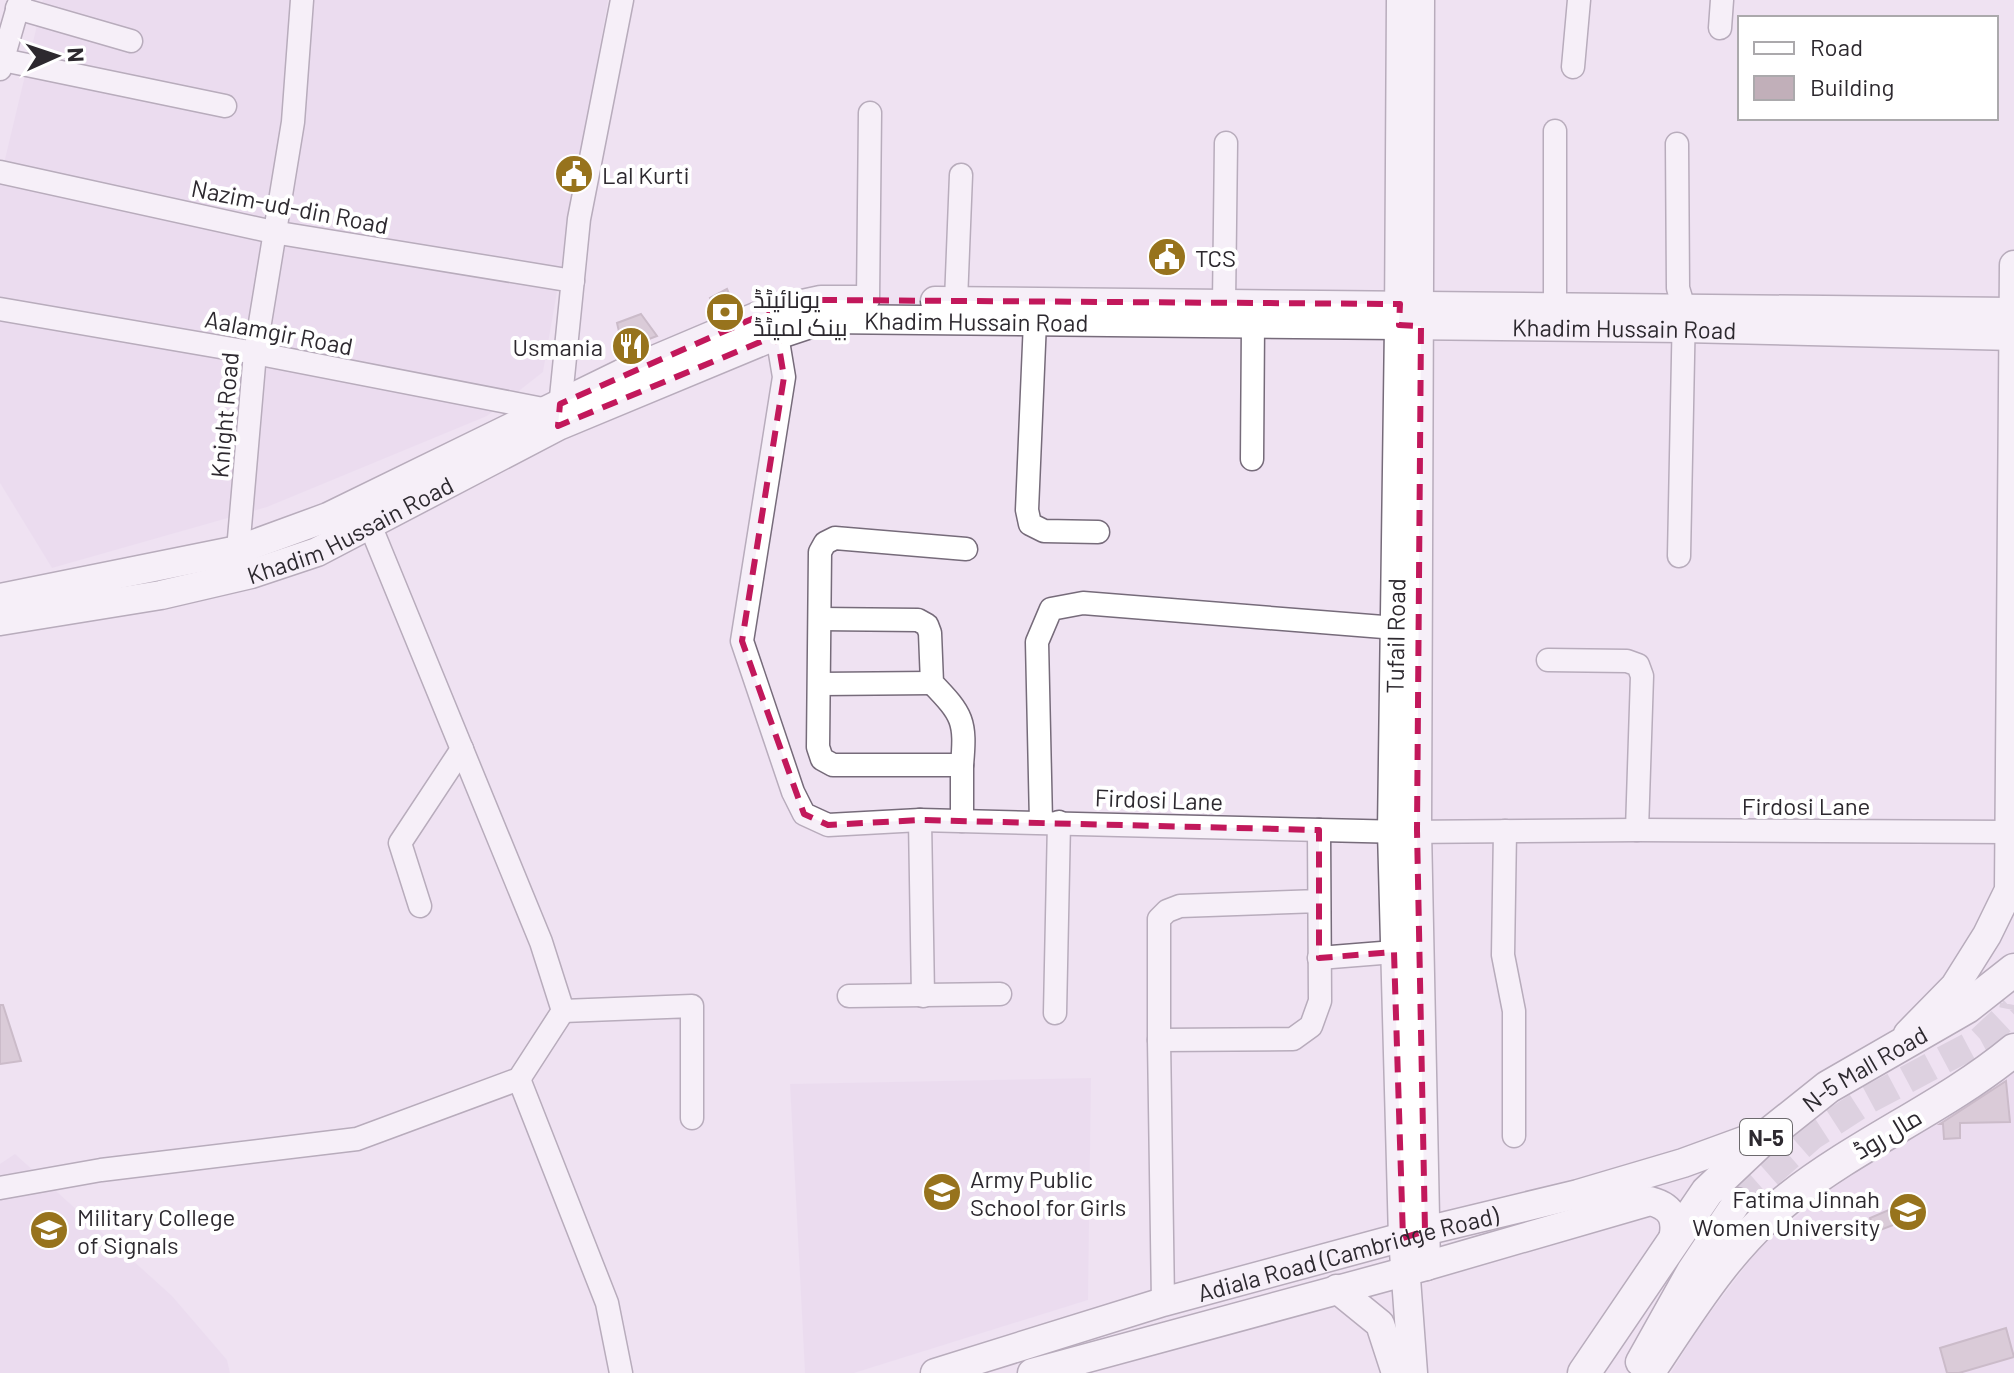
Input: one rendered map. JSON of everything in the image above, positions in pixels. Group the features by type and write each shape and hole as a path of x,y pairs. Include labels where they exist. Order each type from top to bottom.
{"highway":[{"name":"N-5 Mall Road","path":"1585,1372 1707,1192 1764,1138 1828,1087 1967,1007 2014,970"},
{"name":"مال روڈ","path":"1648,1373 1708,1283 1747,1236 1789,1198 2014,1050"}],"main road":[{"name":"Tufail Road","path":"1401,0 1410,315 1404,830 1394,952 1414,1235"},
{"name":"Tufail Road","path":"1413,1373 1415,1268 1396,628 1420,0"},
{"path":"1893,1048 1955,986 1987,935 2009,890 2014,265"},
{"name":"Khadim Hussain Road","path":"0,621 161,595 251,574 317,552 370,525 621,374 770,311 821,300 1224,303 1410,315 1684,318 2013,328"},
{"name":"Khadim Hussain Road","path":"0,598 238,550 328,517 556,413 825,319 1253,324 1555,306 1684,318"},
{"name":"Adiala Road (Cambridge Road)","path":"935,1373 1163,1302 1578,1194 1683,1163 1746,1140 1764,1138"},
{"name":"Adiala Road (Cambridge Road)","path":"1032,1373 1650,1201 1663,1204 1672,1215 1675,1231 1672,1244"},
{"path":"1635,1373 1691,1271 1737,1202"},
{"path":"1337,1289 1380,1324 1396,1373"}],"street":[{"name":"Knight Road","path":"238,550 255,353 293,122 302,0"},
{"path":"556,413 579,219 622,0"},
{"path":"1573,67 1579,0"},
{"path":"1720,28 1722,0"},
{"path":"131,41 18,4 1,65 225,106"},
{"path":"868,300 870,113"},
{"path":"1555,131 1555,306"},
{"path":"1224,303 1226,143"},
{"path":"1677,144 1678,288 1684,318 1679,556"},
{"name":"Nazim-ud-din Road","path":"0,172 273,232 573,281"},
{"path":"956,301 961,175"},
{"name":"Aalamgir Road","path":"0,309 255,353 556,413"},
{"path":"1035,321 1027,510 1030,524 1044,531 1098,532"},
{"path":"1252,459 1253,324"},
{"name":"Firdosi Lane","path":"777,335 784,377 742,641 793,792 804,814 828,825 920,820 1319,830 2009,832"},
{"path":"370,525 541,942 563,1011"},
{"path":"962,765 833,765 822,759 818,747 820,552 825,543 835,538 966,549"},
{"path":"1055,1013 1050,822 1037,642 1051,609 1083,603 1396,628"},
{"path":"820,619 918,620 927,625 932,683 956,708 965,732 962,821"},
{"path":"1548,660 1627,661 1638,665 1642,676 1637,830"},
{"path":"820,684 932,683"},
{"path":"420,906 400,843 462,749"},
{"path":"920,820 923,996"},
{"path":"1159,1040 1293,1039 1311,1026 1320,1001 1319,830"},
{"path":"1505,831 1503,955 1514,1011 1514,1136"},
{"path":"1163,1302 1159,919 1167,911 1180,906 1319,901"},
{"path":"1319,958 1394,952"},
{"path":"849,996 1000,994"},
{"path":"563,1011 692,1006 692,1118"},
{"path":"0,1188 101,1170 357,1139 519,1079 563,1011"},
{"path":"519,1079 607,1303 621,1373"}],"highlighted area":[{"path":"821,300 1400,304 1399,325 1421,326 1417,830 1425,1231 1403,1238 1394,952 1319,958 1319,830 920,820 828,825 804,814 742,641 784,377 777,335 558,426 560,404 770,311"}],"shaded area":[{"path":"43,0 608,0 543,372 487,416 267,507 52,568 0,483 0,180"},
{"name":"Fatima Jinnah Women University","path":"2014,1070 2014,1373 1671,1373 1697,1330 1760,1247 1831,1188 1986,1091"},
{"name":"Army Public School for Girls","path":"1091,1078 1088,1300 854,1373 805,1373 790,1084"},
{"name":"Military College of Signals","path":"15,1154 172,1296 227,1360 230,1373 0,1373 0,1164"}],"building":[{"path":"727,289 735,307 717,315 710,298"},
{"path":"641,314 657,336 623,349 617,323"},
{"path":"0,1005 3,1005 21,1061 0,1064"},
{"path":"2006,1081 2010,1122 1960,1123 1960,1138 1944,1139 1943,1124 1940,1124"},
{"path":"1891,1209 1896,1224 1875,1232 1870,1218"},
{"path":"2006,1328 2014,1357 1959,1373 1947,1373 1940,1348"}],"tunnel":[{"path":"1737,1202 1812,1136 1866,1101 1981,1040 2013,1010 2014,1005"}],"place":[{"name":"Lal Kurti","path":"574,174"},
{"name":"TCS","path":"1167,257"},
{"name":"یونائیٹڈ بینک لمیٹڈ","path":"725,312"},
{"name":"Usmania","path":"631,346"},
{"name":"Army Public School for Girls","path":"942,1192"},
{"name":"Fatima Jinnah Women University","path":"1908,1212"},
{"name":"Military College of Signals","path":"49,1230"}]}
